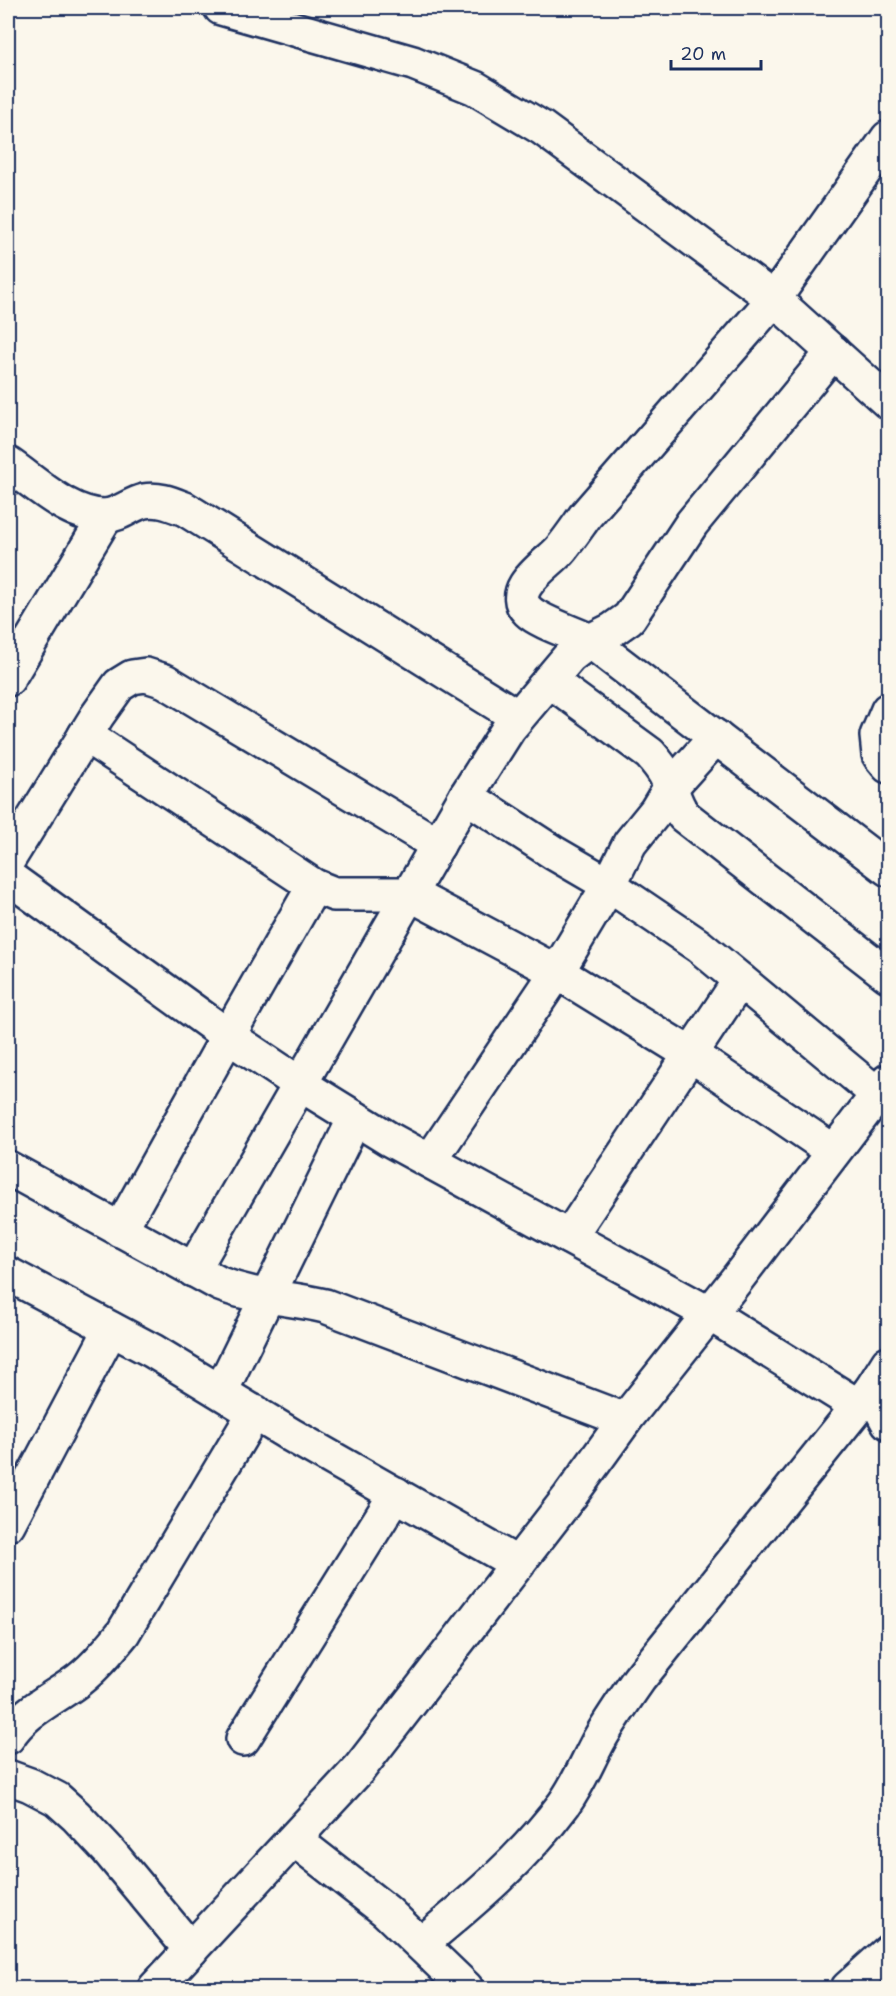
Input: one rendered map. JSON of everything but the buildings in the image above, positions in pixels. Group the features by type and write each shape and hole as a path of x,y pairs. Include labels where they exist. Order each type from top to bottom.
{"street":[{"path":"221,8 413,63 475,88 542,129 774,299 888,402"},
{"path":"888,138 774,299 586,515 560,551 532,574 523,591 522,602 528,611 590,641 888,869"},
{"path":"193,1270 466,796 518,717 569,657 590,641 629,618 692,523 833,352"},
{"path":"8,464 61,501 83,512 106,516 122,512 144,501 167,501 185,509 518,717"},
{"path":"12,661 106,516"},
{"path":"8,860 85,735 119,685 132,677 146,675 165,681 438,845"},
{"path":"549,680 650,754 662,767 675,804 684,816 888,975"},
{"path":"888,710 877,736 879,755 888,766"},
{"path":"85,735 314,886 334,894 410,894 557,972 690,1054 833,1151"},
{"path":"430,1161 557,972 609,885 630,843 656,811 670,788 716,737"},
{"path":"154,1989 359,1769 833,1151 885,1093 690,939 609,885 554,853 466,796"},
{"path":"8,877 228,1036 300,1084 430,1161 710,1314 872,1386 888,1422"},
{"path":"120,1230 314,886"},
{"path":"569,1237 740,980"},
{"path":"221,1391 355,1118"},
{"path":"8,1168 220,1284 268,1297 297,1299 325,1306 625,1420"},
{"path":"8,1274 153,1351 396,1494 519,1563"},
{"path":"8,1524 111,1329"},
{"path":"422,1944 490,1887 563,1805 582,1776 611,1721 639,1679 872,1386"},
{"path":"8,1735 28,1713 81,1677 108,1652 123,1633 255,1412"},
{"path":"243,1739 396,1494"},
{"path":"8,1777 57,1799 76,1816 108,1850 191,1950"},
{"path":"295,1840 386,1911 466,1989"},
{"path":"848,1989 888,1952"}]}
